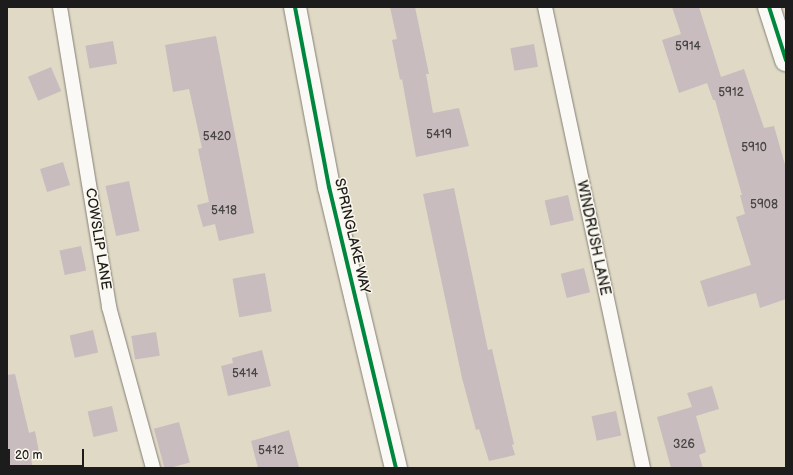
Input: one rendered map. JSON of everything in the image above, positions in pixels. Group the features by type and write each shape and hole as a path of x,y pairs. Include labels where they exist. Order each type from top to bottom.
{"street":[{"name":"SPRINGLAKE WAY","path":"295,7 329,187 396,468"},
{"path":"769,7 786,60"}],"lane":[{"name":"COWSLIP LANE","path":"60,7 109,307 153,468"},
{"name":"WINDRUSH LANE","path":"545,7 643,468"}],"building":[{"path":"390,7 415,7 429,74 426,74 433,113 459,108 469,146 416,157 402,79 400,80 392,40 397,39"},
{"path":"672,7 699,7 721,77 744,69 764,128 774,126 786,168 786,299 760,308 756,293 708,307 700,281 751,265 736,217 745,214 740,195 742,195 715,100 713,100 707,83 679,93 662,40 681,34"},
{"path":"216,36 254,233 219,241 215,224 203,227 197,205 209,202 198,149 202,148 189,89 173,92 165,45"},
{"path":"113,41 117,64 89,69 85,46"},
{"path":"534,44 538,67 514,71 510,48"},
{"path":"51,67 61,91 38,101 28,77"},
{"path":"63,162 70,185 47,192 40,169"},
{"path":"129,181 140,231 116,236 106,186"},
{"path":"454,188 488,350 492,349 514,444 512,445 515,455 489,461 479,429 476,430 462,378 423,194"},
{"path":"568,195 574,220 550,226 545,200"},
{"path":"81,246 86,270 65,275 59,251"},
{"path":"584,268 590,292 567,298 561,274"},
{"path":"265,273 272,311 239,317 233,279"},
{"path":"93,330 98,352 75,358 70,335"},
{"path":"156,332 160,356 135,360 131,336"},
{"path":"262,350 271,386 228,396 221,366 233,363 232,358"},
{"path":"15,374 29,433 35,431 40,457 31,459 33,468 7,468 7,375"},
{"path":"712,386 719,409 696,416 706,452 699,455 703,468 671,468 657,417 692,407 687,393"},
{"path":"112,406 118,431 93,437 88,412"},
{"path":"616,411 621,435 597,441 592,416"},
{"path":"179,422 190,463 164,468 154,429"},
{"path":"289,430 299,468 258,468 251,441"}],"cycle path":[{"path":"295,7 329,187 396,468"},
{"path":"769,7 786,60"}]}
